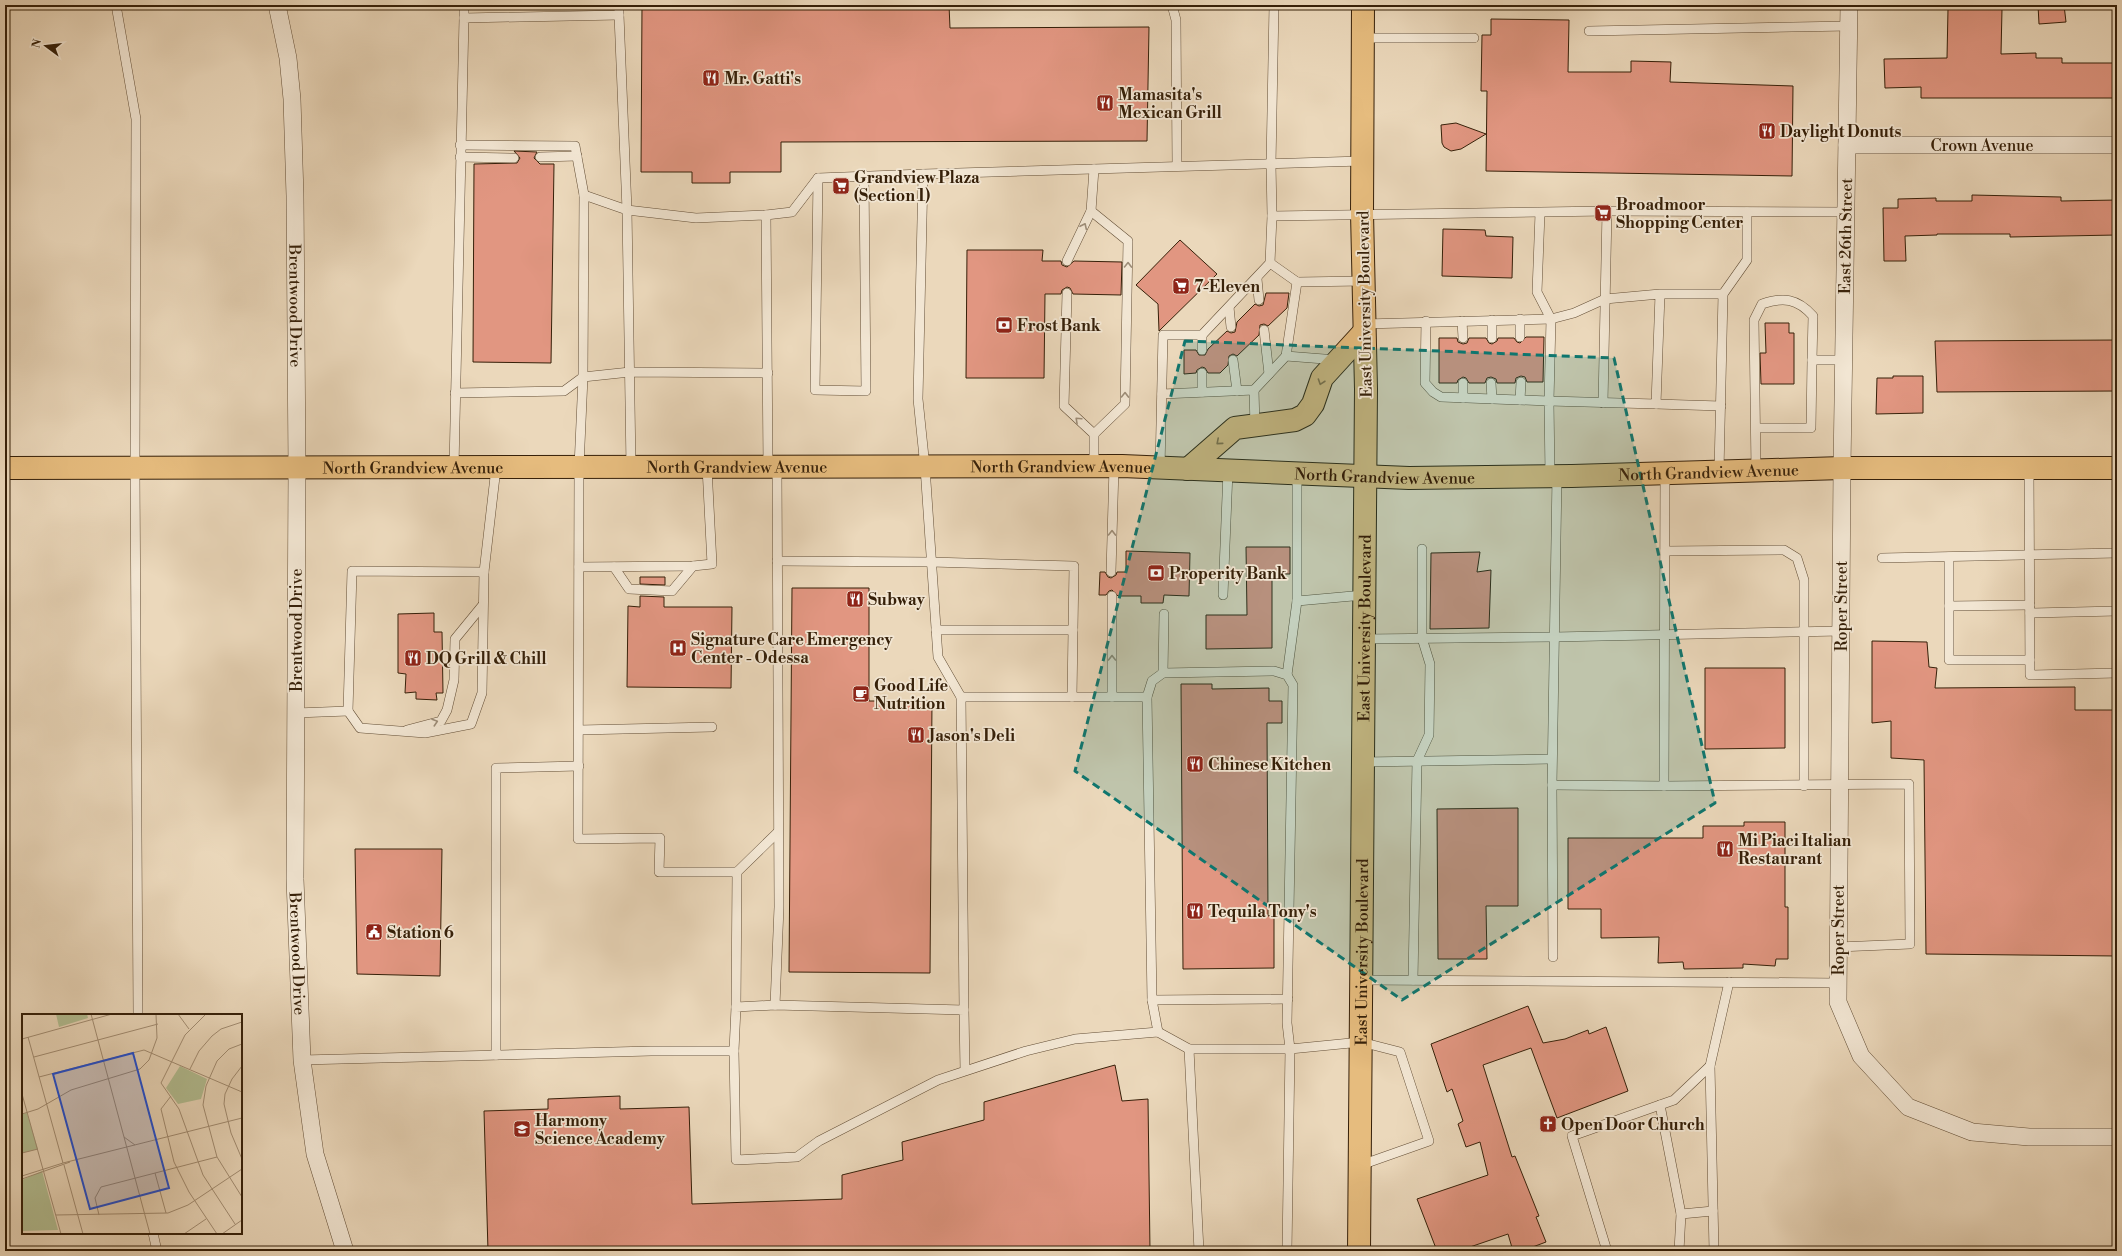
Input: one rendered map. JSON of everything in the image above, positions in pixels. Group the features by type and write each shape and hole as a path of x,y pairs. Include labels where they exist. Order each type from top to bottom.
{"main road":[{"name":"East University Boulevard","path":"1359,1251 1365,478 1362,213 1363,5"},
{"path":"1188,469 1235,428 1255,427 1295,420 1305,415 1313,404 1322,378 1364,328"},
{"name":"North Grandview Avenue","path":"5,468 1104,466 1365,478 1553,476 1842,468 2117,468"}],"street":[{"name":"Brentwood Drive","path":"277,5 288,58 292,99 297,468 296,879 302,1060 315,1154 345,1251"},
{"name":"East 26th Street","path":"1842,468 1849,5"},
{"name":"Crown Avenue","path":"1847,145 2117,145"},
{"name":"Roper Street","path":"1842,468 1838,1002 1862,1056 1908,1107 1972,1132 2029,1137 2117,1137"}],"lane":[{"path":"116,5 136,119 135,468 138,1014"},
{"path":"454,467 464,5"},
{"path":"619,5 627,210 631,467"},
{"path":"1172,5 1176,20 1177,166"},
{"path":"1202,350 1202,335 1257,279 1270,263 1272,216 1271,164 1274,5"},
{"path":"464,18 620,16"},
{"path":"1589,31 1849,26"},
{"path":"1363,38 1474,38"},
{"path":"460,145 575,146 584,195 583,377 579,567 578,839 660,838 659,872 737,872 778,832"},
{"path":"540,157 577,156"},
{"path":"460,157 514,158"},
{"path":"584,195 627,210 696,218 766,215 792,212 818,178 864,175 1362,161"},
{"path":"1067,261 1091,211 1094,169"},
{"path":"923,174 918,399 925,467 938,657 961,697 965,1071"},
{"path":"818,178 815,390 866,391 864,175"},
{"path":"1091,211 1128,241 1125,404 1094,434"},
{"path":"1603,403 1607,212"},
{"path":"1719,471 1723,294 1747,260 1748,212"},
{"path":"1272,216 1362,213 1845,212"},
{"path":"1540,213 1537,292 1552,319 1548,401 1553,476 1554,638 1551,759 1553,957"},
{"path":"766,215 768,373 777,561 779,907 775,1005"},
{"path":"1270,263 1297,282 1363,281"},
{"path":"1257,279 1260,300"},
{"path":"1162,394 1254,390 1286,356 1297,282"},
{"path":"1067,294 1064,406 1094,434 1104,466 1111,572"},
{"path":"1364,328 1426,322 1552,319 1574,313 1605,299 1660,294 1723,294"},
{"path":"1656,404 1660,294"},
{"path":"1756,428 1811,428 1813,316 1805,307 1778,299 1762,304 1754,320 1756,470"},
{"path":"1229,307 1231,327"},
{"path":"1520,319 1520,338"},
{"path":"1492,320 1492,338"},
{"path":"1462,321 1463,338"},
{"path":"1426,322 1425,383 1433,392 1441,397 1721,406"},
{"path":"1264,330 1269,374"},
{"path":"1160,468 1163,335 1202,335"},
{"path":"1286,356 1338,360"},
{"path":"1234,360 1237,391"},
{"path":"1812,360 1843,360"},
{"path":"455,393 564,391 583,377 630,372 768,373"},
{"path":"1202,373 1202,392"},
{"path":"1520,400 1521,382"},
{"path":"1463,383 1464,398"},
{"path":"1491,383 1492,399"},
{"path":"1254,390 1255,427"},
{"path":"579,567 693,566 712,564 708,467"},
{"path":"484,572 352,571 348,711 360,728 425,734 471,724 482,693 482,606 484,572 496,468"},
{"path":"2029,468 2030,675 2117,673"},
{"path":"1223,595 1228,471"},
{"path":"1664,786 1665,473"},
{"path":"1286,675 1297,601 1297,474"},
{"path":"1414,980 1418,761 1429,735 1430,664 1422,638 1422,549"},
{"path":"1665,551 1784,550 1797,558 1804,580 1806,632 1804,786"},
{"path":"1882,558 2117,553"},
{"path":"1949,557 1949,660 2030,660"},
{"path":"777,561 931,562 1074,566 1072,697"},
{"path":"614,567 629,590 672,592 693,566"},
{"path":"1297,601 1364,595"},
{"path":"1112,596 1112,696"},
{"path":"398,732 441,721 447,710 454,680 455,639 482,606"},
{"path":"1949,606 2117,611"},
{"path":"1163,673 1164,614"},
{"path":"936,630 1073,630"},
{"path":"1364,639 1554,638 1665,634 1841,631"},
{"path":"1158,1032 1152,1000 1147,697 1152,681 1163,673 1274,671 1286,675 1293,685 1287,1023 1290,1049 1287,1251"},
{"path":"961,697 1147,697"},
{"path":"296,713 348,711"},
{"path":"579,730 712,727"},
{"path":"1363,762 1551,759"},
{"path":"496,1054 496,768 579,766"},
{"path":"1552,785 1839,786 1909,784 1910,944 1838,947"},
{"path":"737,872 736,1007 734,1050 736,1160 797,1157 819,1141 938,1080 1026,1051 1075,1039 1158,1032 1189,1049 1290,1049 1361,1042 1400,1052 1429,1141 1360,1165"},
{"path":"1361,980 1838,983"},
{"path":"1714,1251 1710,1066 1729,982"},
{"path":"1152,1000 1288,998"},
{"path":"736,1007 775,1005 964,1010"},
{"path":"1189,1049 1199,1251"},
{"path":"302,1060 496,1054 734,1050"},
{"path":"1607,1251 1572,1136 1674,1100 1710,1066"},
{"path":"1660,1105 1681,1214 1679,1251"},
{"path":"1681,1214 1713,1211"},
{"path":"153,1234 157,1251"}],"highlighted area":[{"path":"1185,341 1614,358 1715,803 1402,1000 1075,771"}],"building":[{"path":"642,5 949,5 950,28 1149,27 1147,141 781,142 781,172 730,172 730,183 692,183 692,172 641,172"},
{"path":"2038,5 2064,5 2066,22 2039,24"},
{"path":"1948,9 2002,9 2001,54 2036,53 2036,58 2062,58 2062,63 2117,63 2117,98 1921,98 1921,87 1885,88 1884,59 1947,58"},
{"path":"1491,19 1569,20 1568,72 1631,72 1631,61 1671,62 1670,82 1793,86 1792,176 1486,171 1487,91 1481,91 1482,35 1491,35"},
{"path":"1456,123 1486,134 1461,149 1451,151 1444,147 1442,143 1441,125"},
{"path":"514,151 537,152 534,158 540,164 554,164 551,363 473,362 474,164 517,163 520,158"},
{"path":"1972,195 2061,197 2061,201 2117,200 2117,235 2010,237 2010,234 1937,234 1905,236 1906,261 1884,261 1883,208 1898,208 1898,199 1936,198 1936,201 1972,201"},
{"path":"1443,229 1485,230 1486,236 1513,237 1512,278 1442,276"},
{"path":"1180,240 1217,274 1159,331 1158,304 1136,285"},
{"path":"967,250 1043,250 1042,261 1061,261 1062,265 1067,267 1074,261 1122,262 1121,295 1073,294 1070,288 1067,287 1062,290 1061,294 1045,294 1044,378 966,378"},
{"path":"1266,293 1289,293 1287,308 1268,326 1264,324 1260,325 1259,335 1237,356 1233,354 1229,356 1228,365 1220,373 1208,373 1205,368 1202,367 1197,370 1196,373 1184,374 1184,350 1196,350 1199,355 1205,355 1208,349 1227,331 1231,333 1235,332 1237,322 1255,304 1259,306 1263,305"},
{"path":"1765,323 1789,323 1789,333 1794,333 1794,384 1761,384 1760,353 1766,353"},
{"path":"1526,337 1544,337 1543,382 1527,382 1525,377 1521,376 1516,378 1515,383 1497,383 1496,379 1491,377 1487,378 1485,383 1469,383 1466,378 1463,377 1458,380 1457,383 1439,383 1439,338 1457,338 1458,342 1463,344 1467,343 1469,338 1486,338 1489,343 1492,344 1497,341 1498,338 1514,338 1520,343"},
{"path":"2117,340 2117,391 1937,392 1935,341"},
{"path":"1893,376 1923,376 1923,413 1876,414 1877,378 1893,378"},
{"path":"1246,547 1290,547 1290,574 1272,574 1272,648 1206,649 1206,615 1247,615"},
{"path":"1126,551 1190,553 1189,596 1164,595 1163,603 1141,603 1141,596 1118,596 1112,590 1106,595 1099,595 1100,572 1105,572 1108,577 1111,578 1116,575 1117,572 1126,572"},
{"path":"1480,552 1477,572 1491,570 1489,628 1430,629 1431,553"},
{"path":"640,577 665,577 665,585 640,584"},
{"path":"792,588 869,588 869,701 932,701 930,973 789,972"},
{"path":"640,596 664,597 664,607 732,607 731,688 627,687 628,606 640,607"},
{"path":"434,613 434,632 442,632 443,693 436,693 437,700 416,699 416,692 405,693 406,674 398,673 398,614"},
{"path":"1872,641 1927,642 1929,667 1937,668 1935,688 2075,687 2075,710 2117,710 2117,956 1926,954 1924,760 1891,758 1891,721 1872,723"},
{"path":"1705,668 1785,668 1785,748 1705,749"},
{"path":"1181,684 1212,684 1212,689 1269,688 1269,701 1282,701 1282,723 1267,723 1268,916 1274,915 1274,968 1183,969"},
{"path":"1518,808 1518,906 1486,906 1487,959 1438,959 1437,809"},
{"path":"1744,822 1785,822 1785,907 1788,907 1788,959 1776,959 1775,966 1743,964 1743,968 1684,969 1683,962 1658,963 1659,937 1601,938 1601,909 1568,909 1568,838 1703,838 1703,826 1744,826"},
{"path":"355,849 442,849 440,976 357,974"},
{"path":"1528,1006 1543,1043 1565,1039 1588,1030 1589,1034 1606,1027 1628,1091 1557,1118 1531,1048 1483,1065 1512,1157 1515,1156 1539,1216 1536,1217 1546,1242 1522,1251 1513,1251 1508,1234 1470,1247 1471,1251 1437,1251 1417,1199 1488,1175 1480,1142 1466,1147 1458,1124 1463,1121 1452,1089 1447,1092 1431,1044"},
{"path":"1115,1065 1122,1101 1148,1099 1150,1251 488,1251 484,1111 548,1109 548,1099 620,1096 620,1109 689,1107 692,1204 842,1199 842,1175 903,1160 902,1142 984,1120 984,1102"}],"place":[{"name":"Mr. Gatti's","path":"711,78"},
{"name":"Mamasita's Mexican Grill","path":"1105,103"},
{"name":"Daylight Donuts","path":"1767,131"},
{"name":"Grandview Plaza (Section 1)","path":"841,186"},
{"name":"Broadmoor Shopping Center","path":"1603,213"},
{"name":"7-Eleven","path":"1181,286"},
{"name":"Frost Bank","path":"1004,325"},
{"name":"Properity Bank","path":"1156,573"},
{"name":"Subway","path":"855,599"},
{"name":"Signature Care Emergency Center - Odessa","path":"678,648"},
{"name":"DQ Grill & Chill","path":"413,658"},
{"name":"Good Life Nutrition","path":"861,694"},
{"name":"Jason's Deli","path":"916,735"},
{"name":"Chinese Kitchen","path":"1195,764"},
{"name":"Mi Piaci Italian Restaurant","path":"1725,849"},
{"name":"Tequila Tony's","path":"1195,911"},
{"name":"Station 6","path":"374,932"},
{"name":"Open Door Church","path":"1548,1124"},
{"name":"Harmony Science Academy","path":"522,1129"}]}
